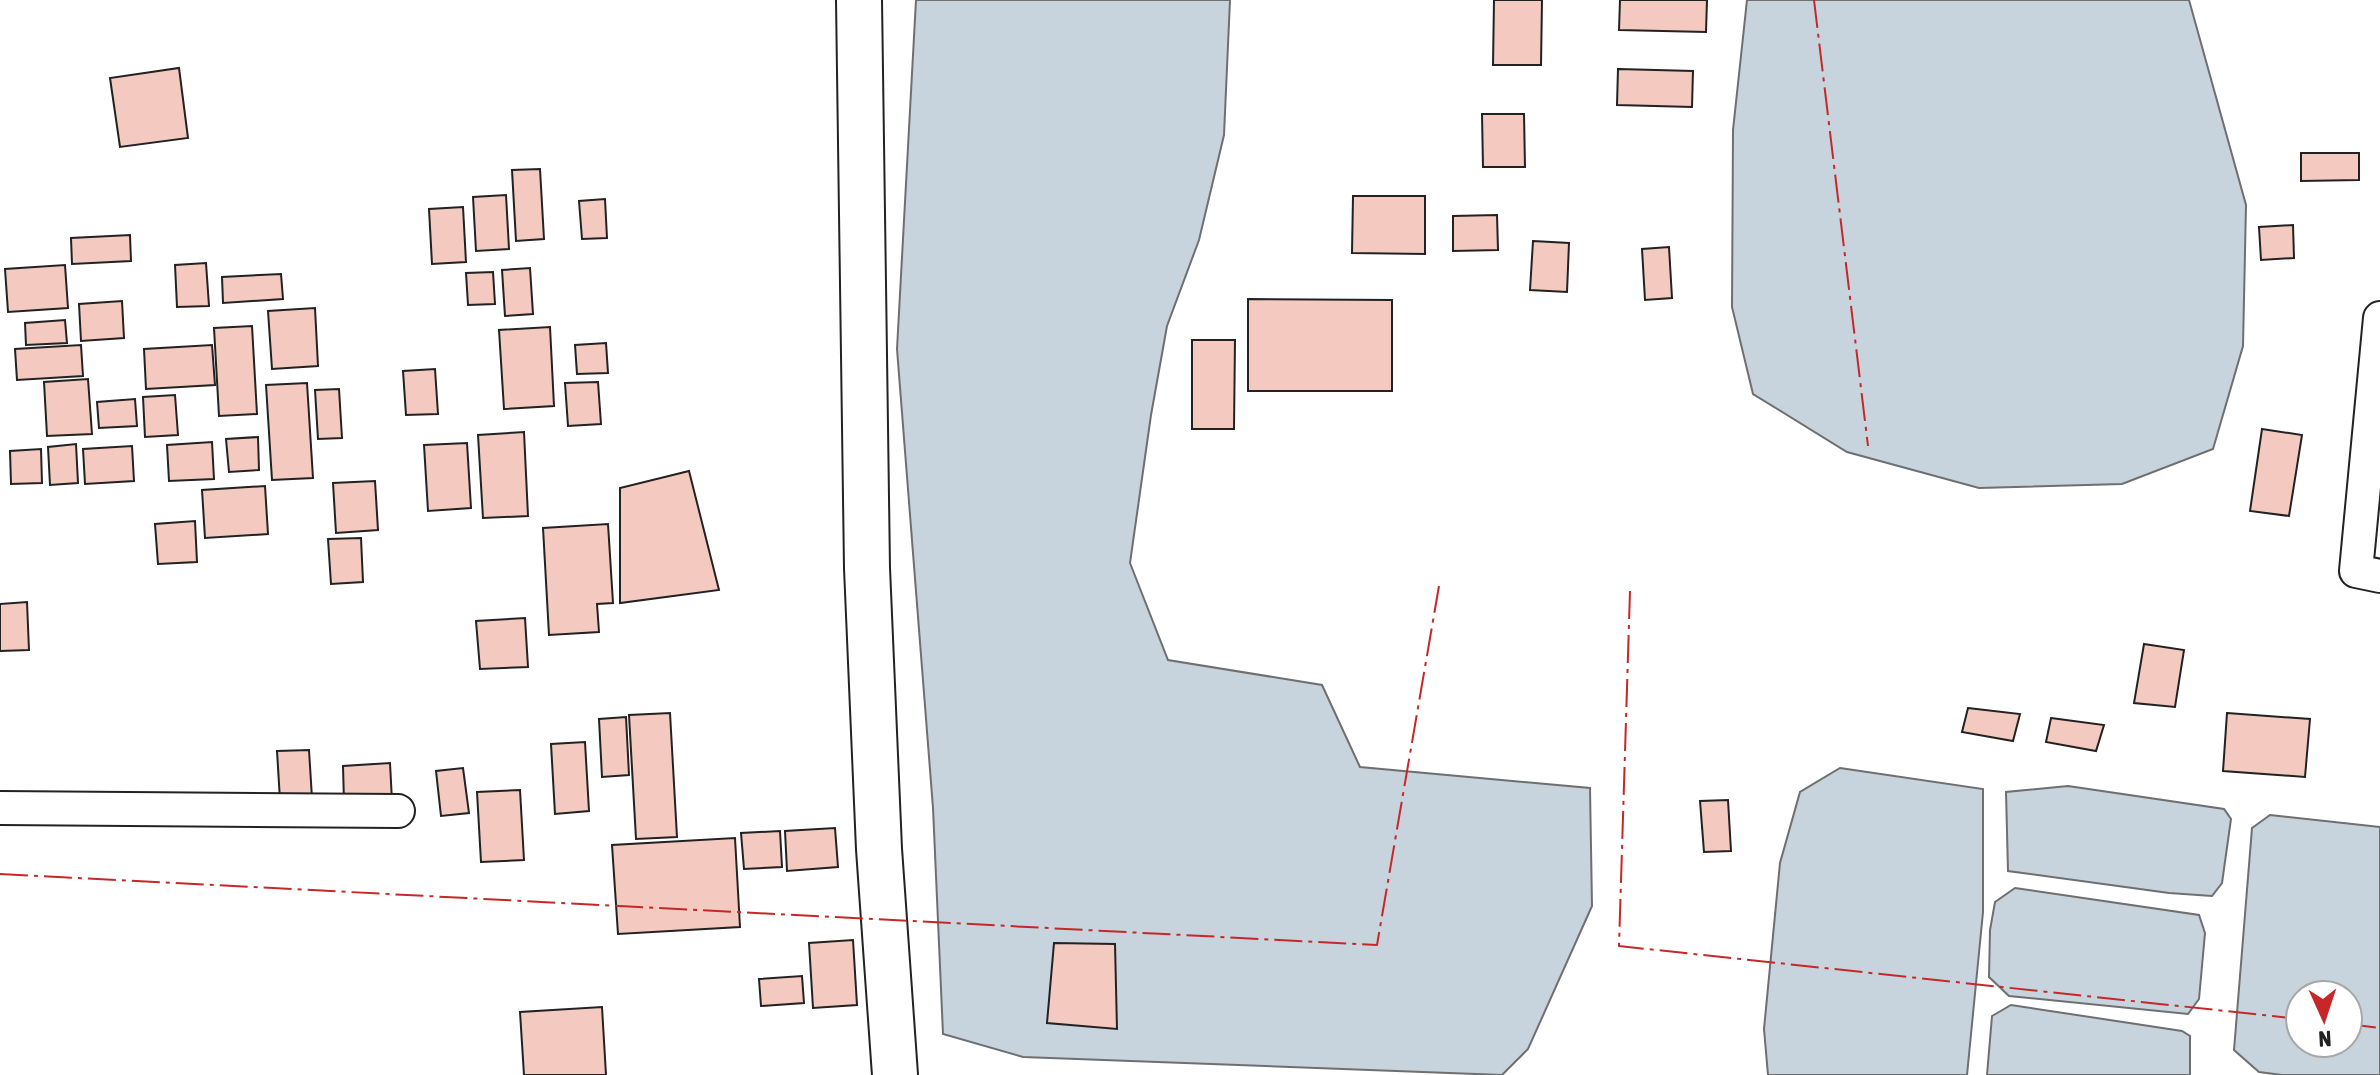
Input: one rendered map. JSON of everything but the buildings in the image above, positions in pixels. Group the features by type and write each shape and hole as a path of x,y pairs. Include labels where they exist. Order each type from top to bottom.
{"street":[{"path":"859,0 867,568 879,849 895,1075"},
{"path":"2380,318 2356,571 2380,576"},
{"path":"0,808 398,811"}],"shaded area":[{"path":"916,0 1230,0 1224,135 1199,240 1167,326 1130,563 1168,660 1322,685 1360,767 1590,788 1592,906 1528,1049 1502,1075 1023,1057 943,1034 933,808 897,349"},
{"path":"1747,0 2189,0 2246,205 2243,346 2213,449 2122,484 1979,488 1847,452 1753,394 1732,307 1733,130"},
{"path":"1840,768 1983,789 1983,912 1967,1075 1768,1075 1764,1029 1780,863 1800,792"},
{"path":"2068,786 2224,809 2231,819 2222,883 2212,896 2008,871 2006,792"},
{"path":"2270,815 2380,827 2380,1075 2282,1075 2259,1072 2234,1050 2252,828"},
{"path":"2015,888 2199,915 2205,933 2199,999 2188,1014 2009,996 1989,977 1990,930 1995,902"},
{"path":"2011,1005 2182,1031 2190,1036 2190,1075 1987,1075 1992,1016"}],"power":[{"path":"1814,0 1868,446"},
{"path":"0,874 1377,945 1439,586"},
{"path":"1630,591 1619,946 2284,1017"},
{"path":"2364,1026 2380,1028"}]}
